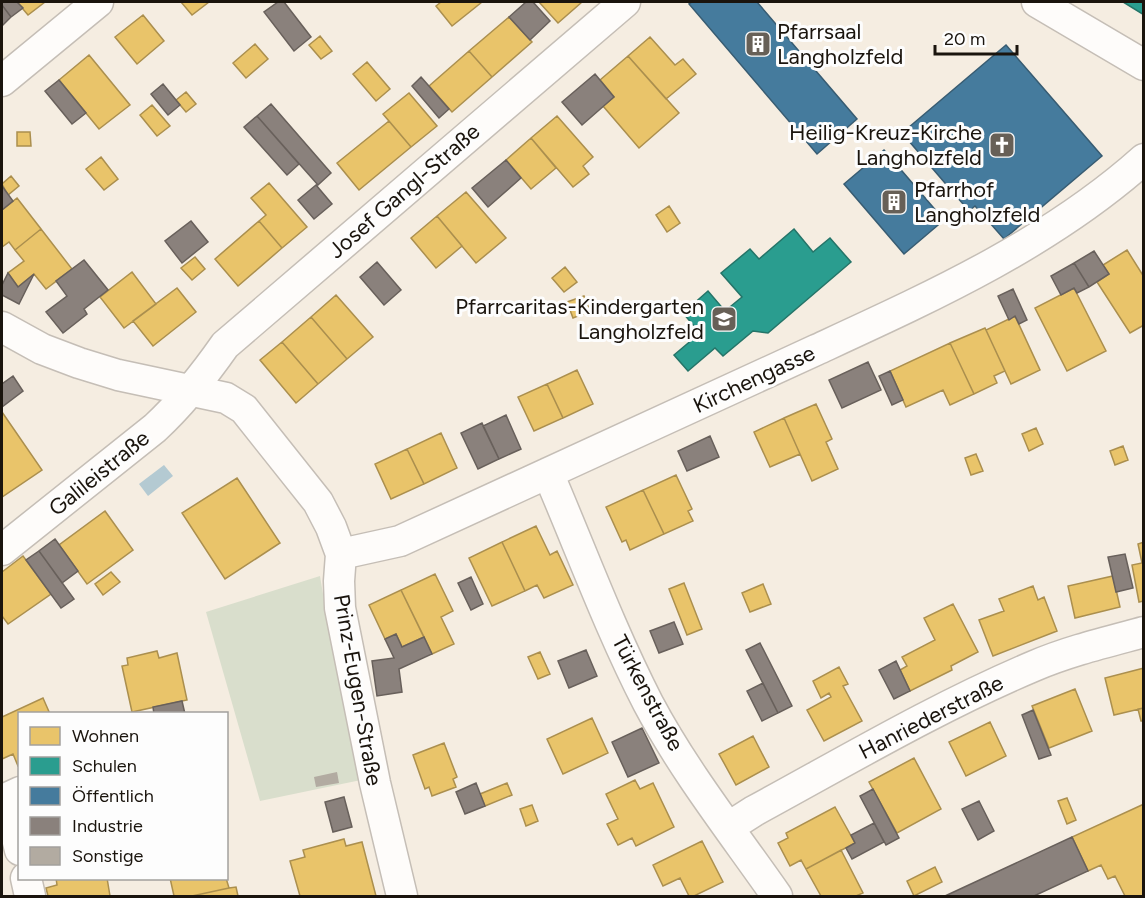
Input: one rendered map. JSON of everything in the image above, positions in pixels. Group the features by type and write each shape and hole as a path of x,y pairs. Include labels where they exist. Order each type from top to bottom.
{"street":[{"path":"2,81 98,2"},
{"name":"Josef Gangl-Straße","path":"192,390 225,345 626,2"},
{"path":"1037,2 1143,65"},
{"name":"Kirchengasse","path":"341,554 400,541 944,290 1054,227 1105,191 1143,159"},
{"name":"Prinz-Eugen-Straße","path":"2,327 42,349 79,363 118,375 226,398 244,409 318,502 341,554 340,608 375,783 402,897"},
{"name":"Galileistraße","path":"2,550 155,428 192,390"},
{"name":"Türkenstraße","path":"548,473 630,667 649,705 702,789 777,897"},
{"name":"Hanriederstraße","path":"729,827 911,725 997,682 1070,652 1143,632"},
{"path":"18,793 8,798 18,841"},
{"path":"26,880 30,897"}],"green space":[{"path":"320,576 329,630 361,780 260,801 206,612"}],"water":[{"path":"164,465 173,476 148,496 139,484"}],"building: Wohnen":[{"path":"17,2 45,2 28,15"},
{"path":"181,2 209,2 192,15"},
{"path":"441,2 482,2 452,26 436,6"},
{"path":"539,2 582,2 558,23"},
{"path":"143,15 164,41 137,64 115,37"},
{"path":"509,17 532,42 492,77 469,51"},
{"path":"320,36 332,51 321,59 309,45"},
{"path":"650,37 675,65 683,59 696,74 666,99 628,56"},
{"path":"255,44 268,59 246,78 233,63"},
{"path":"469,51 492,77 452,112 429,86"},
{"path":"89,55 130,105 99,129 59,80"},
{"path":"628,56 679,113 639,148 603,106 614,97 600,80"},
{"path":"367,62 390,89 376,101 353,74"},
{"path":"186,92 196,104 186,112 176,100"},
{"path":"409,93 437,126 411,147 383,114"},
{"path":"152,105 170,126 157,136 140,115"},
{"path":"557,116 593,157 583,166 589,174 573,187 531,138"},
{"path":"389,121 411,147 359,190 337,163"},
{"path":"17,132 30,132 31,146 17,146"},
{"path":"531,138 556,168 531,189 506,160"},
{"path":"101,157 118,179 104,190 86,169"},
{"path":"11,176 19,186 8,195 2,184"},
{"path":"269,183 307,227 282,248 259,221 266,215 251,198"},
{"path":"466,192 506,238 476,263 437,216"},
{"path":"17,198 41,229 15,250 9,242 2,247 2,210"},
{"path":"669,206 680,223 667,232 656,215"},
{"path":"437,216 462,246 436,268 411,238"},
{"path":"259,221 282,248 238,286 215,259"},
{"path":"41,229 72,269 46,289 34,274 18,287 8,273 24,261 15,250"},
{"path":"1127,250 1144,277 1144,325 1130,333 1097,282 1109,274 1103,265"},
{"path":"195,257 205,269 192,280 181,268"},
{"path":"565,267 577,282 564,292 552,278"},
{"path":"132,272 156,304 124,328 100,297"},
{"path":"177,288 196,312 153,346 133,321"},
{"path":"1074,288 1106,351 1067,371 1035,308"},
{"path":"336,295 373,337 347,359 311,317"},
{"path":"584,296 590,311 573,318 567,302"},
{"path":"1015,316 1040,370 1011,384 986,330"},
{"path":"311,317 347,359 318,384 282,342"},
{"path":"985,328 1005,371 994,376 997,383 974,394 950,343"},
{"path":"282,342 318,384 296,403 260,360"},
{"path":"950,343 974,394 950,405 943,390 906,407 890,371"},
{"path":"577,370 593,404 563,418 547,384"},
{"path":"547,384 563,418 534,431 518,397"},
{"path":"816,404 832,439 826,442 838,469 812,481 784,418"},
{"path":"2,412 42,470 2,497"},
{"path":"784,418 800,454 770,467 754,432"},
{"path":"1036,428 1043,444 1029,451 1022,434"},
{"path":"441,433 457,468 424,484 407,449"},
{"path":"1123,446 1128,460 1115,465 1110,451"},
{"path":"407,449 424,484 391,499 375,464"},
{"path":"976,454 983,471 971,475 965,458"},
{"path":"676,475 692,509 688,511 693,521 664,534 643,490"},
{"path":"237,478 280,543 225,579 182,513"},
{"path":"643,490 664,534 630,550 626,540 622,542 606,507"},
{"path":"105,511 133,550 87,584 59,545"},
{"path":"536,526 550,555 557,551 573,585 544,598 537,585 525,591 502,542"},
{"path":"502,542 525,591 492,606 469,558"},
{"path":"1144,542 1144,601 1139,602 1132,565 1142,563 1138,544"},
{"path":"23,556 51,594 8,624 2,616 2,572"},
{"path":"111,572 120,582 103,595 95,584"},
{"path":"435,574 453,611 441,617 454,644 432,654 401,590"},
{"path":"1113,576 1120,607 1075,618 1068,586"},
{"path":"684,583 702,629 687,635 669,589"},
{"path":"763,584 771,604 750,612 742,593"},
{"path":"1033,586 1038,600 1044,597 1057,631 993,656 979,620 1004,611 999,599"},
{"path":"401,590 424,637 402,647 396,634 385,639 369,605"},
{"path":"953,604 978,652 951,666 952,670 910,691 900,670 907,666 902,657 935,640 924,618"},
{"path":"157,651 159,658 177,653 187,700 132,712 122,666 128,665 127,658"},
{"path":"540,652 550,674 538,679 528,657"},
{"path":"839,667 848,684 843,686 862,721 824,741 807,710 831,697 829,693 821,698 813,681"},
{"path":"1144,668 1144,708 1114,715 1105,678"},
{"path":"1075,689 1092,731 1049,748 1032,706"},
{"path":"43,698 49,712 18,712 18,766 13,754 2,759 2,717"},
{"path":"1144,708 1144,721 1141,721 1138,709"},
{"path":"592,718 608,753 563,774 547,739"},
{"path":"990,722 1006,756 966,776 949,742"},
{"path":"753,736 769,767 736,785 719,754"},
{"path":"444,743 457,777 453,779 456,787 432,796 429,787 425,789 413,755"},
{"path":"914,758 941,809 897,833 869,782"},
{"path":"635,780 640,789 653,783 674,827 636,846 632,838 618,845 607,824 618,819 606,794"},
{"path":"507,783 512,795 485,806 480,794"},
{"path":"1067,798 1076,820 1067,824 1058,801"},
{"path":"1144,804 1144,896 1125,896 1115,876 1108,879 1101,865 1088,871 1072,837"},
{"path":"532,805 538,821 526,826 520,809"},
{"path":"835,807 855,843 806,869 801,860 790,866 778,843 788,838 786,833"},
{"path":"344,839 346,846 362,842 376,896 300,896 290,861 305,857 303,850"},
{"path":"702,841 723,882 694,896 689,896 680,878 663,886 653,865"},
{"path":"841,850 863,893 856,896 821,896 806,869"},
{"path":"935,867 942,882 914,896 907,881"},
{"path":"56,880 107,880 110,896 48,896 46,888 57,885"},
{"path":"170,880 227,880 229,888 192,896 174,896"},
{"path":"236,887 238,896 192,896 229,888"}],"building: Schulen":[{"path":"1123,2 1144,2 1144,15"},
{"path":"794,229 813,252 830,238 851,262 768,333 753,331 723,356 715,348 688,371 674,355 700,333 683,313 708,291 725,311 742,297 721,273 750,249 759,259"}],"building: Öffentlich":[{"name":"Pfarrsaal Langholzfeld","path":"692,2 757,2 857,119 817,154 689,4"},
{"name":"Heilig-Kreuz-Kirche Langholzfeld","path":"1006,45 1102,156 1004,239 975,206 969,211 902,133"},
{"name":"Pfarrhof Langholzfeld","path":"884,150 944,220 904,254 844,184"}],"building: Industrie":[{"path":"2,2 17,2 23,8 11,17"},
{"path":"278,2 284,2 311,37 294,51 264,12"},
{"path":"526,2 533,2 550,21 530,40 509,17"},
{"path":"2,5 11,17 2,26"},
{"path":"595,74 614,97 582,125 562,102"},
{"path":"421,77 449,109 439,118 412,86"},
{"path":"59,80 86,113 72,124 45,91"},
{"path":"163,84 180,105 168,115 151,94"},
{"path":"271,104 331,173 318,185 257,116"},
{"path":"257,116 299,164 287,175 244,127"},
{"path":"506,160 521,178 488,207 472,188"},
{"path":"316,185 332,204 314,219 298,200"},
{"path":"2,186 13,201 2,210"},
{"path":"191,221 208,242 182,263 165,241"},
{"path":"1094,251 1109,274 1089,287 1074,263"},
{"path":"84,260 108,290 84,309 87,314 63,333 46,312 67,296 56,281"},
{"path":"377,262 401,290 384,305 360,277"},
{"path":"1074,263 1089,287 1077,293 1074,288 1061,295 1051,276"},
{"path":"8,273 18,287 34,274 19,304 2,295 2,285"},
{"path":"1013,289 1027,320 1019,324 1015,316 1009,320 998,296"},
{"path":"868,362 881,390 842,408 829,380"},
{"path":"890,371 903,400 892,405 879,376"},
{"path":"13,376 23,391 2,407 2,384"},
{"path":"506,415 521,449 499,459 483,426"},
{"path":"482,423 499,459 478,469 461,433"},
{"path":"710,436 719,457 687,471 678,451"},
{"path":"55,539 78,571 62,583 39,551"},
{"path":"39,551 74,599 61,608 26,560"},
{"path":"1125,554 1133,588 1116,592 1108,557"},
{"path":"471,577 483,604 471,610 458,583"},
{"path":"674,622 683,644 659,653 650,631"},
{"path":"396,634 402,647 424,637 432,654 399,669 402,692 377,696 372,661 394,658 385,639"},
{"path":"760,643 792,706 778,713 746,650"},
{"path":"586,650 597,676 569,688 558,661"},
{"path":"896,661 910,691 894,699 879,670"},
{"path":"763,683 778,713 762,721 747,691"},
{"path":"182,701 185,712 154,712 153,707"},
{"path":"1033,710 1051,755 1039,759 1022,715"},
{"path":"642,728 659,763 628,777 612,742"},
{"path":"476,783 485,806 465,814 456,792"},
{"path":"873,789 899,838 886,845 860,796"},
{"path":"344,797 352,827 333,832 325,802"},
{"path":"979,801 994,831 978,840 962,809"},
{"path":"874,823 884,842 852,859 846,848 855,843 851,835"},
{"path":"1072,837 1088,871 1034,896 945,896"}],"building: Sonstige":[{"path":"337,772 339,783 316,787 314,777"}],"place":[{"name":"Pfarrsaal Langholzfeld","path":"758,44"},
{"name":"Heilig-Kreuz-Kirche Langholzfeld","path":"1002,145"},
{"name":"Pfarrhof Langholzfeld","path":"894,202"},
{"name":"Pfarrcaritas-Kindergarten Langholzfeld","path":"724,319"}]}
